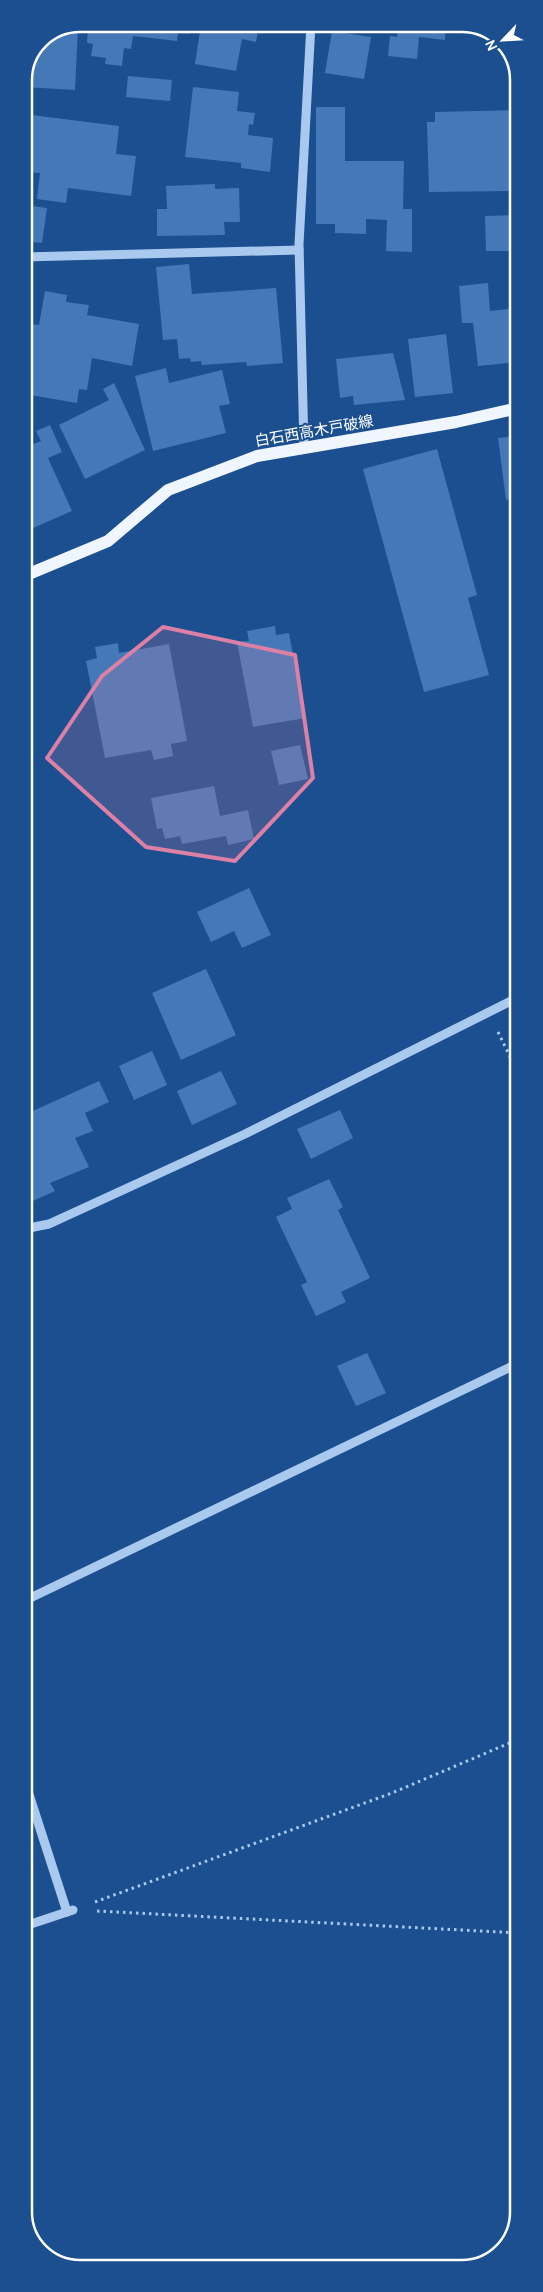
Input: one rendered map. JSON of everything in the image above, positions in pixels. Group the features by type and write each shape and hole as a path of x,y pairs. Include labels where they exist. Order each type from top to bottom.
{"main road":[{"name":"白石西高木戸破線","path":"33,572 108,541 168,490 257,456 456,422 510,410"}],"street":[{"path":"304,448 299,250 311,33"},
{"path":"33,257 299,250"},
{"path":"33,1227 49,1224 245,1134 510,1001"},
{"path":"33,1597 510,1367"},
{"path":"33,1805 70,1911 33,1923"}],"path":[{"path":"488,1012 510,1057"},
{"path":"70,1911 392,1793 510,1743"},
{"path":"70,1911 510,1933"}],"highlighted area":[{"path":"163,627 295,655 313,778 235,861 146,847 47,758 102,676"}],"building":[{"path":"71,33 78,33 75,90 33,88 33,71 41,54 54,41"},
{"path":"88,33 178,33 177,41 133,36 131,49 124,48 122,66 105,64 106,58 91,56 93,44 87,43"},
{"path":"200,33 258,33 256,42 242,39 236,71 195,64"},
{"path":"332,33 371,37 364,79 325,73"},
{"path":"397,33 445,33 445,40 419,37 417,59 388,56 390,36 397,37"},
{"path":"128,76 172,80 170,101 126,97"},
{"path":"193,87 239,92 237,111 255,113 253,125 249,124 248,135 273,138 270,172 241,168 241,163 185,157"},
{"path":"316,107 345,107 345,161 404,161 403,209 412,209 412,252 386,251 387,220 366,219 366,234 335,233 335,224 316,224"},
{"path":"510,110 510,191 429,192 427,122 435,122 435,112"},
{"path":"33,115 119,126 116,154 136,156 131,196 68,188 66,203 37,199 40,173 33,172"},
{"path":"215,184 215,189 239,188 240,222 224,222 225,235 157,236 157,209 167,209 166,186"},
{"path":"33,206 47,208 42,243 33,242"},
{"path":"510,215 510,251 486,251 485,216"},
{"path":"189,264 192,294 276,288 283,363 247,366 246,362 202,365 201,361 191,362 190,358 179,359 177,339 163,340 156,267"},
{"path":"488,283 490,311 510,309 510,363 478,366 473,323 462,323 459,286"},
{"path":"45,291 67,295 66,302 89,305 87,315 139,324 132,366 92,358 87,390 79,389 77,403 33,396 33,324 39,325"},
{"path":"446,334 453,393 415,397 408,339"},
{"path":"393,353 405,400 354,405 353,396 340,398 336,359"},
{"path":"166,368 169,383 222,370 230,404 219,406 226,433 153,451 135,376"},
{"path":"114,383 145,450 85,479 59,425 109,400 103,389"},
{"path":"50,425 62,452 48,458 72,511 33,528 33,444 41,441 36,431"},
{"path":"510,437 510,499 506,500 498,438"},
{"path":"437,449 477,595 468,598 489,675 424,692 363,469"},
{"path":"275,626 276,635 289,633 305,718 253,727 237,642 249,641 247,631"},
{"path":"118,643 119,653 169,644 187,741 171,744 173,756 154,760 151,750 105,758 86,661 97,658 95,647"},
{"path":"300,745 308,779 279,785 271,751"},
{"path":"214,786 220,816 248,810 254,839 228,845 226,836 182,844 180,836 165,839 162,828 157,829 151,798"},
{"path":"249,888 271,935 242,948 234,931 211,942 197,912"},
{"path":"206,969 236,1035 181,1060 152,993"},
{"path":"152,1051 167,1085 134,1100 119,1066"},
{"path":"221,1071 237,1104 192,1125 177,1091"},
{"path":"99,1081 109,1102 85,1113 93,1131 75,1138 89,1167 50,1183 55,1191 33,1201 33,1111"},
{"path":"340,1110 353,1138 311,1159 297,1129"},
{"path":"329,1179 343,1207 338,1210 370,1278 341,1292 346,1302 316,1316 301,1285 307,1282 276,1217 292,1209 287,1198"},
{"path":"367,1353 386,1393 356,1406 337,1366"}]}
